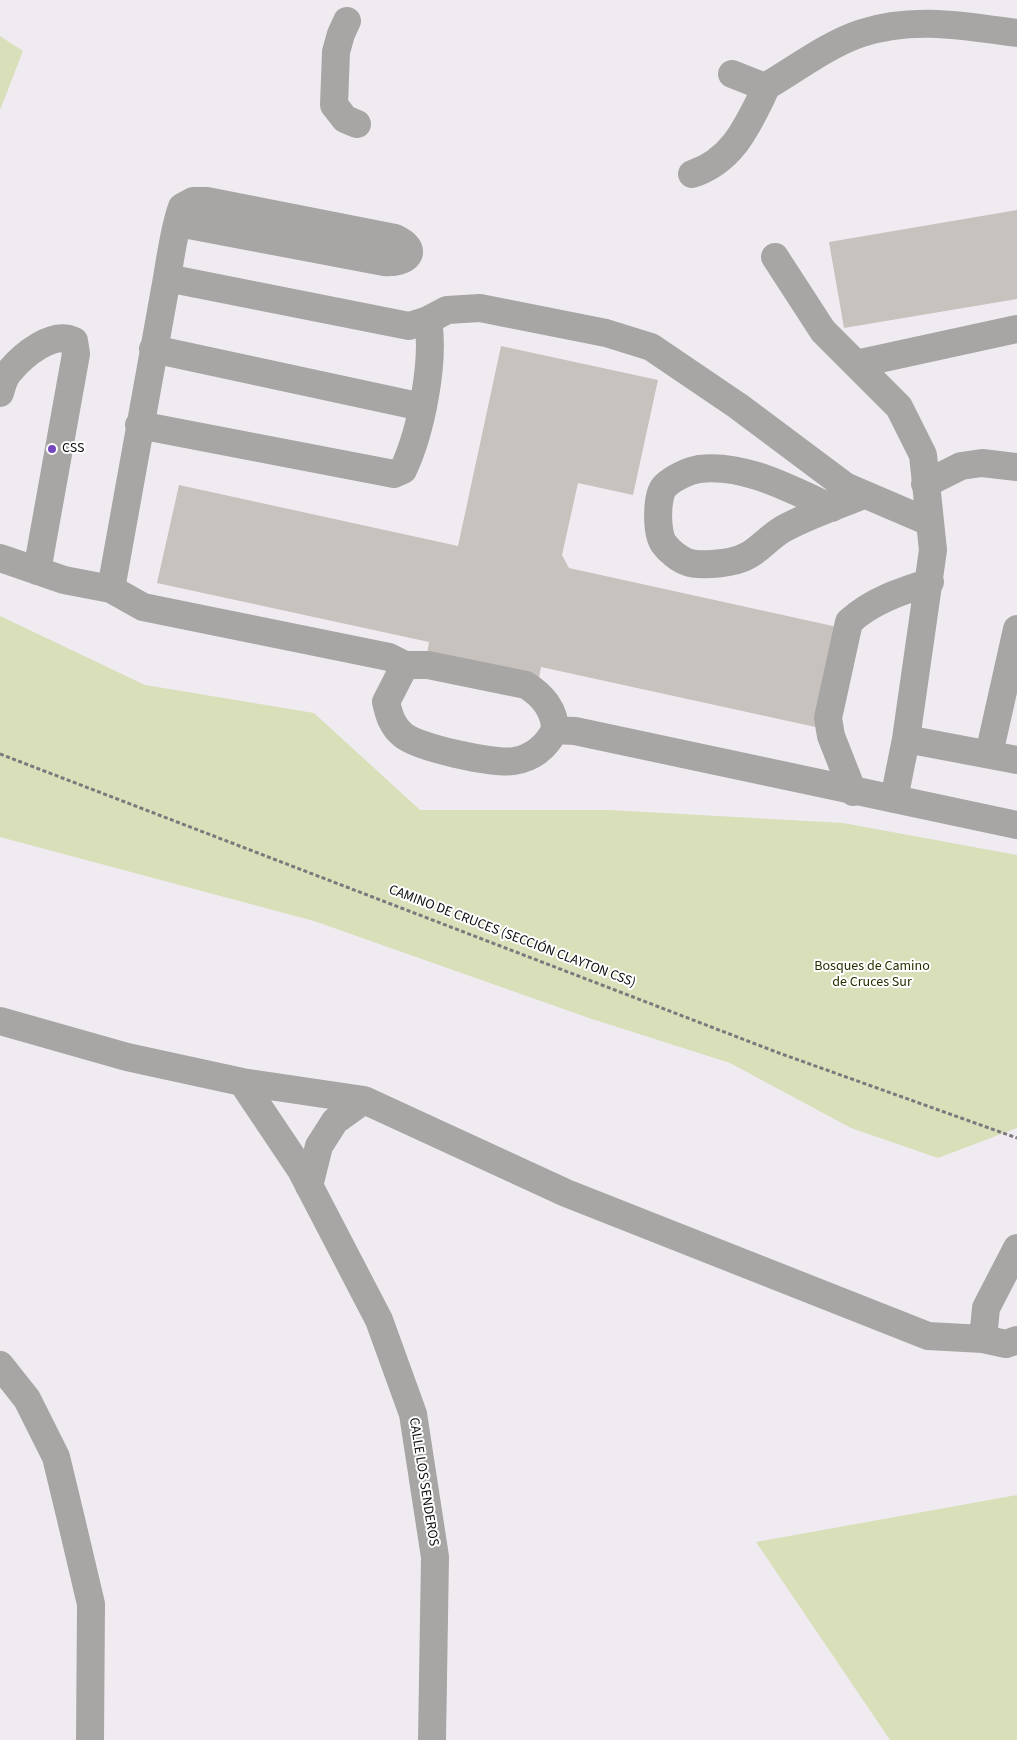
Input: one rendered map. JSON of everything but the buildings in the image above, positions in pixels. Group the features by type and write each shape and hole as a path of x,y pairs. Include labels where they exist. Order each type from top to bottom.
{"street":[{"path":"347,21 340,34 336,52 334,105 345,119 357,124"},
{"path":"692,174 708,169 732,149 745,132 765,88 837,45 861,33 895,25 948,23 1017,33"},
{"path":"732,74 765,88"},
{"path":"111,589 166,278 178,223 182,207 193,201 207,201 395,238 408,247 408,252 406,258 399,263 384,262 178,223"},
{"path":"775,257 823,331 899,408 923,455 929,522 934,550 906,739 894,799"},
{"path":"166,278 410,326 428,320 447,310 480,308 606,333 651,347 738,406 845,486 929,522"},
{"path":"139,425 394,474 403,470 414,448 431,351 428,320"},
{"path":"856,364 1017,329"},
{"path":"0,393 8,373 30,352 52,339 66,336 74,340 76,354 37,571"},
{"path":"153,349 422,407"},
{"path":"925,484 960,466 982,463 1017,467"},
{"path":"832,508 769,480 728,470 698,469 676,477 663,487 657,508 662,542 676,556 689,563 714,563 729,562 749,556 782,530 863,495"},
{"path":"0,558 64,580 111,589 143,606 389,657 405,665 428,665 526,685 537,692 555,716 554,730 548,744 536,753 514,761 483,758 416,744 402,735 390,719 386,702 405,665"},
{"path":"853,792 831,736 828,718 849,622 857,614 892,595 930,582"},
{"path":"989,754 1017,629"},
{"path":"554,730 575,731 853,792 1017,825"},
{"path":"906,739 1017,760"},
{"path":"0,1021 127,1057 242,1082 364,1100 566,1193 928,1336 983,1339 1006,1344 1017,1340"},
{"name":"CALLE LOS SENDEROS","path":"242,1082 309,1186 379,1320 413,1414 435,1557 432,1740"},
{"path":"309,1186 319,1146 335,1121 364,1100"},
{"path":"983,1339 986,1308 1017,1248"},
{"path":"0,1366 27,1400 56,1457 70,1515 91,1604 90,1740"}],"path":[{"name":"CAMINO DE CRUCES (SECCIÓN CLAYTON CSS)","path":"0,754 779,1053 1017,1138"}],"green space":[{"path":"0,36 23,51 0,110"},
{"name":"Bosques de Camino de Cruces Sur","path":"0,616 145,685 314,713 420,810 610,810 843,823 1017,855 1017,1128 938,1158 851,1128 730,1063 589,1018 314,921 0,837"},
{"path":"1017,1495 1017,1740 890,1740 756,1542"}],"place":[{"name":"CSS","path":"52,449"}]}
